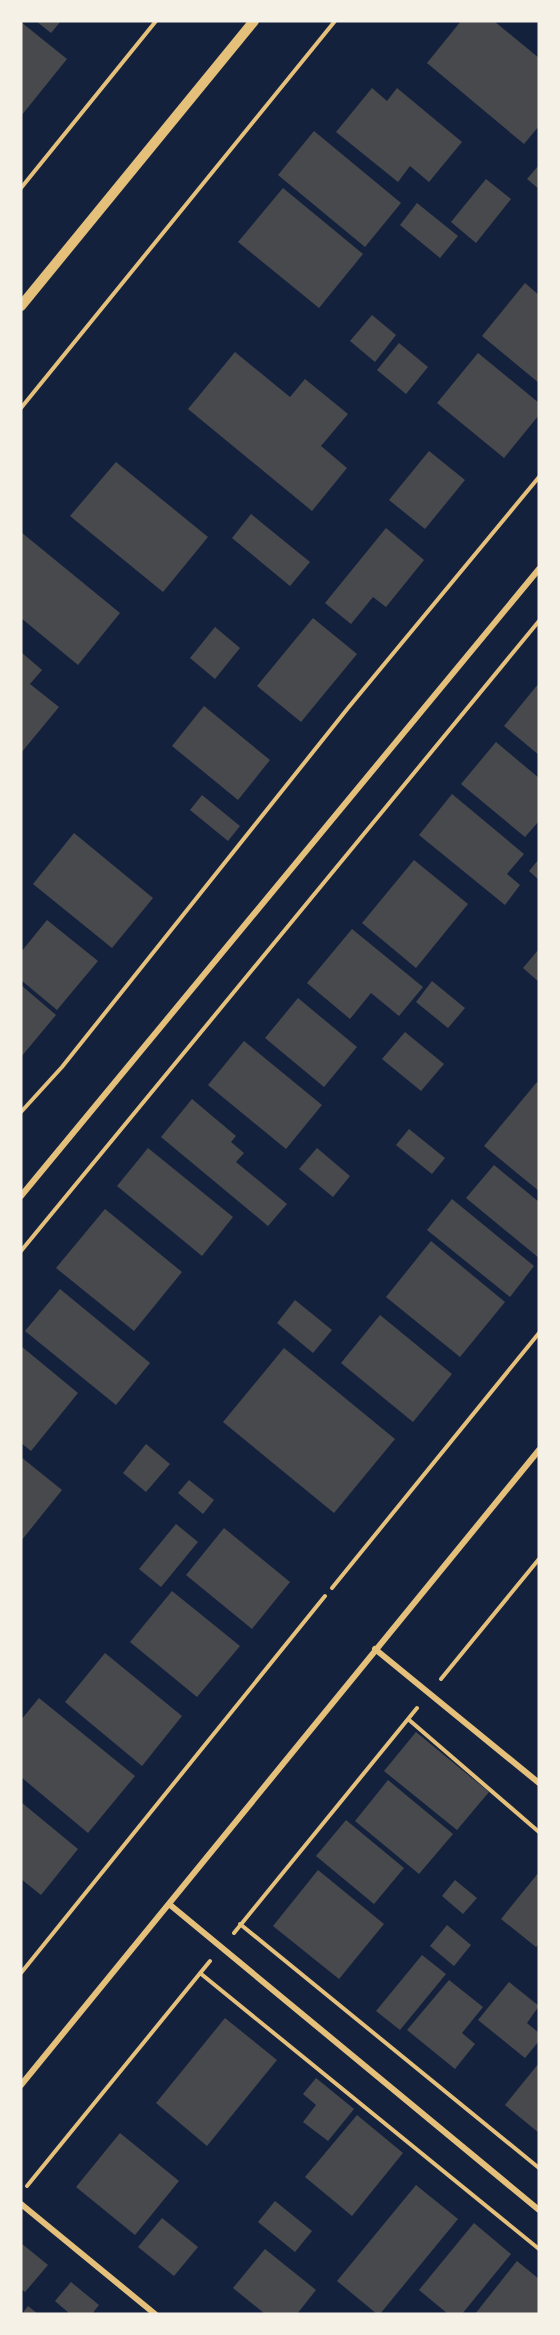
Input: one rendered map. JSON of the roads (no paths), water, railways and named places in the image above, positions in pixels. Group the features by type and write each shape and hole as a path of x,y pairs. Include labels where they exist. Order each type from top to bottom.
{"street":[{"path":"21,306 254,21"},
{"path":"21,1196 539,569"},
{"path":"21,2085 539,1449"},
{"path":"375,1649 539,1783"},
{"path":"169,1905 539,2210"},
{"path":"21,2204 155,2314"}]}
